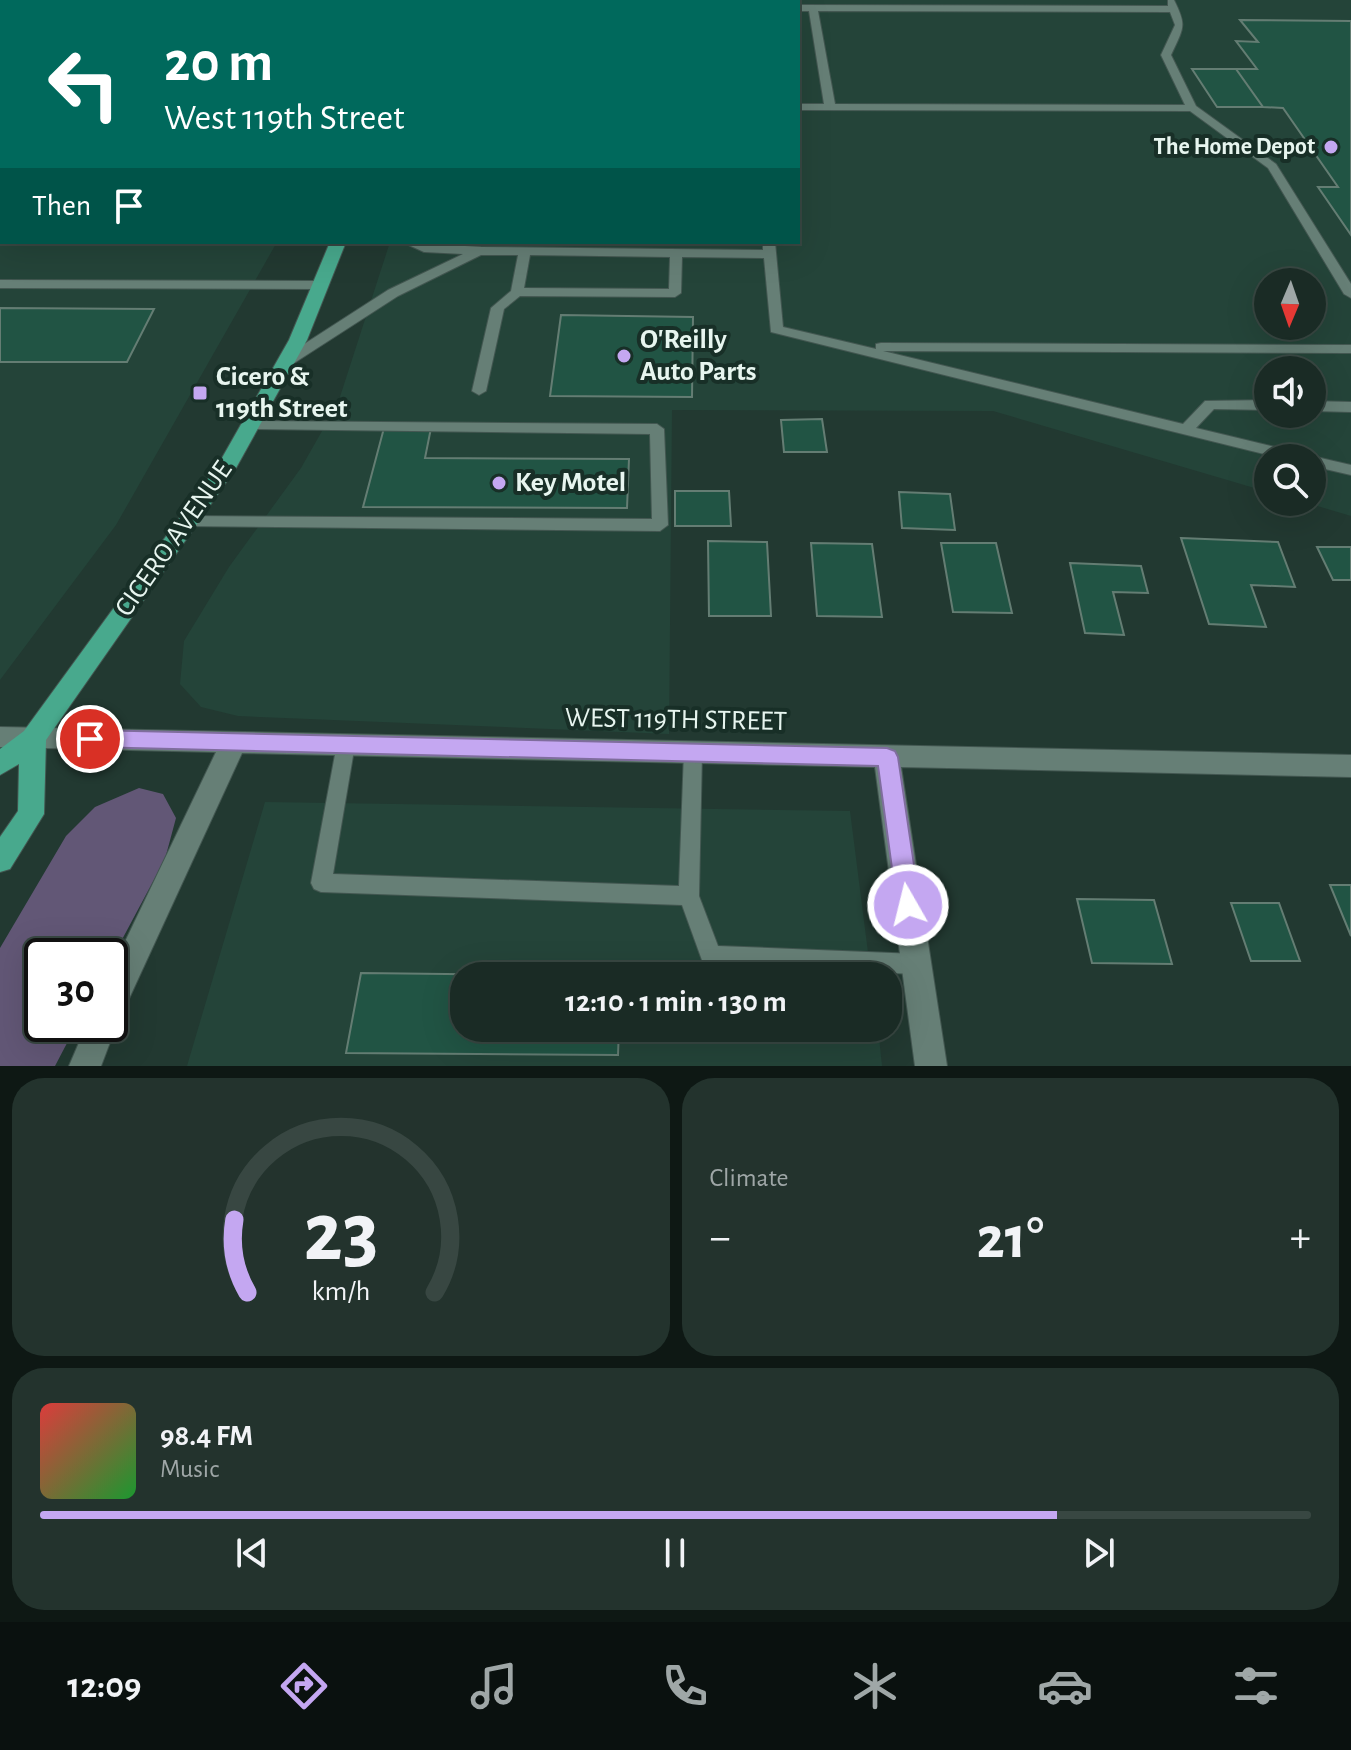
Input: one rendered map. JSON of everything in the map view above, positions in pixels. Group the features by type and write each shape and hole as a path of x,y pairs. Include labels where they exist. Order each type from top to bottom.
{"main road":[{"name":"CICERO AVENUE","path":"0,764 33,738 226,468 286,362 337,244"},
{"path":"0,860 31,814 33,738"}],"street":[{"name":"WEST 119TH STREET","path":"0,737 1351,766"},
{"path":"128,968 234,742"},
{"path":"887,757 931,1066"},
{"path":"85,1066 95,1042"}],"lane":[{"path":"800,8 1173,4 1180,25 1166,55 1192,108 1272,166 1351,294"},
{"path":"813,8 830,107"},
{"path":"800,107 1192,108"},
{"path":"413,244 424,248 481,251 676,253 769,248 776,329 1254,447"},
{"path":"286,362 393,293 481,251"},
{"path":"479,391 498,308 517,292 525,251"},
{"path":"517,292 675,293 676,253"},
{"path":"0,284 321,285"},
{"path":"855,347 1351,349"},
{"path":"1185,431 1210,404 1254,405"},
{"path":"1326,406 1351,407"},
{"path":"188,522 660,525 657,429 250,426"},
{"path":"1326,464 1351,470"},
{"path":"346,744 321,883 689,896"},
{"path":"693,752 689,896 711,956 917,964"}],"shaded area":[{"path":"800,0 1351,0 1351,516 1326,509 1326,444 1254,444 1254,488 993,411 672,410 669,734 238,716 201,707 180,684 184,641 229,567 301,468 338,403 389,244 800,244"},
{"path":"0,244 276,244 116,525 0,680"},
{"path":"139,788 163,794 176,818 165,859 123,938 24,938 24,1042 68,1042 55,1066 0,1066 0,948 66,836 95,807"},
{"path":"265,802 850,811 869,962 450,962 450,1042 879,1042 882,1066 187,1066"}],"building":[{"name":"The Home Depot","path":"1240,20 1351,21 1351,235 1318,187 1338,187 1283,108 1263,107 1236,69 1257,69 1236,41 1258,42"},
{"path":"1192,69 1236,69 1263,107 1217,107"},
{"path":"0,308 154,309 127,362 0,362"},
{"name":"O'Reilly Auto Parts","path":"561,315 693,317 692,397 550,396"},
{"path":"822,419 827,452 784,452 781,420"},
{"name":"Key Motel","path":"384,428 431,428 425,458 629,459 627,508 363,507"},
{"path":"675,491 729,491 731,526 675,526"},
{"path":"899,492 950,494 955,530 902,528"},
{"path":"1181,538 1278,542 1295,587 1251,585 1266,627 1209,624"},
{"path":"708,541 767,542 771,616 709,616"},
{"path":"811,543 872,544 882,617 817,616"},
{"path":"941,543 996,543 1012,613 953,612"},
{"path":"1317,547 1351,547 1351,580 1333,580"},
{"path":"1070,563 1141,566 1148,593 1113,592 1124,635 1085,633"},
{"path":"1330,885 1351,885 1351,936"},
{"path":"1077,899 1154,900 1172,964 1092,963"},
{"path":"1231,903 1279,903 1300,961 1251,961"},
{"path":"361,973 450,974 450,1042 618,1042 618,1055 346,1053"}],"place":[{"name":"The Home Depot","path":"1331,147"},
{"name":"O'Reilly Auto Parts","path":"624,356"},
{"name":"Cicero & 119th Street","path":"200,393"},
{"name":"Key Motel","path":"499,483"}],"route":[{"path":"90,739 887,757 908,905"}]}
